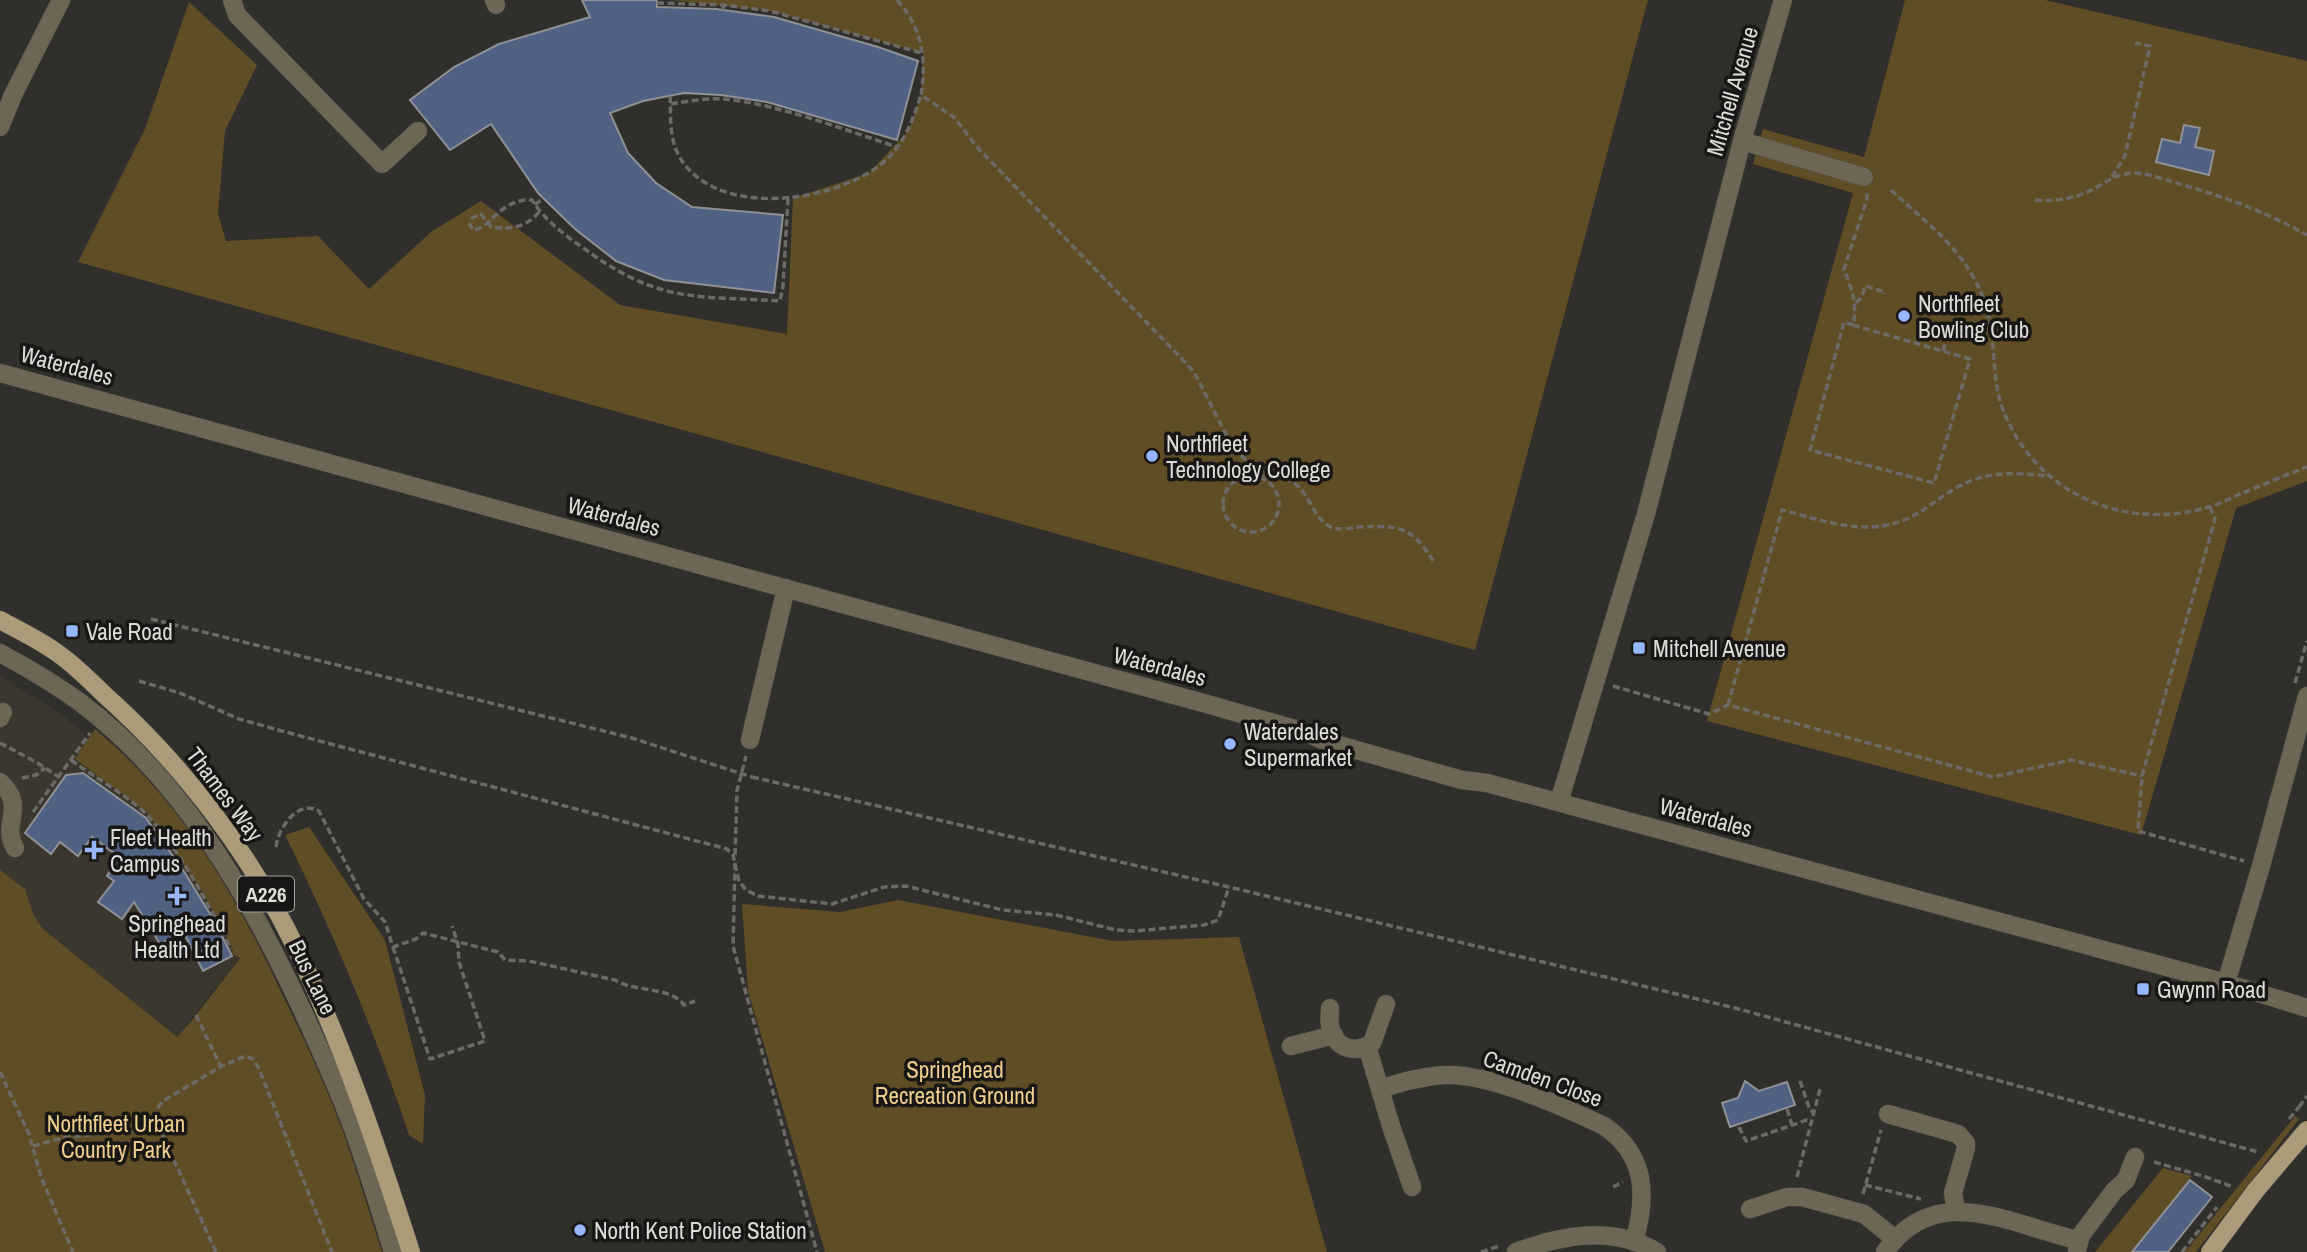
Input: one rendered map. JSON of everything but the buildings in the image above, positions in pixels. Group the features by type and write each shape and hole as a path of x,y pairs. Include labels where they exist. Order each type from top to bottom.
{"main road":[{"name":"Thames Way","path":"0,620 60,654 140,727 195,788 229,836 262,887 296,948 333,1031 379,1153 411,1252"},
{"path":"2210,1252 2256,1190 2307,1129"}],"street":[{"path":"0,127 13,95 61,0"},
{"path":"232,0 237,15 382,164 418,131"},
{"name":"Mitchell Avenue","path":"1559,802 1646,514 1742,141 1783,0"},
{"path":"1742,141 1864,177"},
{"name":"Waterdales","path":"0,373 1207,704 1462,780 1487,783 1559,802 2307,1007"},
{"path":"750,740 786,588"},
{"name":"Bus Lane","path":"0,653 58,687 108,726 158,777 218,855 257,918 324,1058 353,1128 393,1252"},
{"path":"2226,983 2253,864 2300,695"},
{"path":"8,780 13,801 12,841"},
{"path":"1330,1008 1330,1026 1334,1035 1347,1049 1372,1043 1386,1004"},
{"path":"1291,1046 1334,1035"},
{"path":"1367,1046 1412,1187"},
{"name":"Camden Close","path":"1380,1088 1431,1076 1478,1078 1504,1085 1604,1126 1618,1137 1628,1150 1641,1179 1642,1212 1634,1242"},
{"path":"1886,1118 1958,1134 1966,1143 1954,1193 1956,1210"},
{"path":"1750,1209 1789,1196 1802,1197 1864,1214 1890,1246 1912,1225 1939,1213 1956,1210 1982,1215 2077,1246 2114,1191 2126,1180 2135,1157"},
{"path":"1513,1247 1573,1235 1609,1236 1634,1242 1657,1252"}],"path":[{"path":"723,8 727,0"},
{"path":"670,96 671,128 678,154 701,180 753,198 812,196 848,185 869,173 892,154 909,130 921,95 925,75 923,53 915,26 897,0"},
{"path":"657,3 769,11 923,53"},
{"path":"2111,178 2124,156 2150,46 2135,43"},
{"path":"921,95 955,118 976,146 1194,372 1233,448 1245,459 1298,486 1319,517 1328,525 1336,529 1388,526 1401,529 1419,541 1435,564"},
{"path":"671,104 724,99 778,110 897,147"},
{"path":"2035,200 2073,198 2111,178 2132,173 2193,187 2241,204 2307,235"},
{"path":"1853,325 1853,291 1844,269 1868,196 1864,177"},
{"path":"1892,190 1947,240 1962,257 1975,280 1990,323 1995,381 2001,405 2020,441 2047,476 2083,498 2123,512 2164,514 2210,507 2307,467"},
{"path":"535,205 543,198"},
{"path":"539,212 533,220 521,226 503,229 491,227 487,222 481,214 470,221 470,226 473,230 484,228 487,222 513,202 532,200 539,212 613,269 658,288 694,294 780,301 788,198"},
{"path":"1855,304 1862,297 1865,286 1885,294"},
{"path":"1844,322 1853,325 1917,341 1970,359 1934,483 1810,450 1844,322"},
{"path":"1943,351 1950,326 1948,324"},
{"path":"1261,477 1264,471"},
{"path":"1728,705 1782,510 1845,526 1884,526 1922,512 1952,490 1979,478 1998,473 2047,476"},
{"path":"1243,477 1261,477 1268,481 1279,495 1279,513 1275,521 1260,531 1243,531 1235,527 1224,513 1224,495 1235,481 1243,477"},
{"path":"2210,507 2215,519 2142,776 2138,831 2253,864"},
{"path":"152,619 632,738 752,777 1735,1008 2258,1152"},
{"path":"2300,695 2307,641"},
{"path":"139,681 180,693 239,719 726,849 733,855 739,881 746,890 758,896 832,904 884,887 906,886 1003,910 1056,915 1116,930 1134,931 1204,925 1218,920 1229,887"},
{"path":"1595,681 1709,713 1728,705 1993,777 2071,760 2142,776"},
{"path":"12,841 93,729"},
{"path":"750,740 737,791 733,946 817,1252"},
{"path":"0,743 59,777"},
{"path":"71,760 148,816 205,899 231,949"},
{"path":"8,780 34,776 44,768"},
{"path":"276,847 279,834 293,815 310,807 319,811 364,899 385,922 430,1059 485,1041 458,959 457,941 452,926"},
{"path":"2249,850 2253,864"},
{"path":"393,947 416,939 423,933 498,952 505,960 529,961 674,996 684,1005 695,1001"},
{"path":"196,1015 221,1067"},
{"path":"216,1252 155,1113 164,1100 242,1056 253,1059 257,1065 332,1252"},
{"path":"0,1072 33,1146 41,1177 73,1252"},
{"path":"1800,1081 1810,1110 1814,1113"},
{"path":"1797,1183 1820,1089"},
{"path":"2299,1107 2307,1096"},
{"path":"1787,1109 1792,1125"},
{"path":"1886,1118 1866,1185 1929,1202"},
{"path":"1738,1126 1746,1141 1807,1120 1812,1121"},
{"path":"33,1146 66,1137 136,1131 158,1123"},
{"path":"2135,1157 2227,1184 2233,1187 2226,1196"},
{"path":"2182,1252 2219,1205"},
{"path":"1481,1252 1513,1247"}],"shaded area":[{"name":"Fleet Health Campus","path":"0,675 66,718 133,781 245,951 177,1037 43,929 34,916 24,889 0,870"}],"green space":[{"name":"Northfleet Technology College","path":"672,0 1648,0 1475,650 78,262 145,129 189,2 257,65 225,131 218,214 226,241 318,236 369,289 431,232 481,201 620,305 787,334 793,198 869,173 909,130 921,95 923,53 770,11"},
{"path":"1905,0 2045,0 2307,61 2307,481 2236,508 2141,835 1707,721 1853,193 1753,164 1763,129 1864,157"},
{"name":"Northfleet Urban Country Park","path":"95,729 126,757 181,820 248,925 330,1098 382,1252 0,1252 0,870 25,889 34,916 43,929 177,1037 240,958 232,954 232,947 204,894 148,813 75,759"},
{"path":"309,827 385,940 425,1095 423,1144 409,1135 352,983 285,835"},
{"name":"Springhead Recreation Ground","path":"898,900 1113,941 1239,937 1327,1252 825,1252 748,991 742,904 840,912"},
{"path":"2295,1116 2299,1119 2196,1252 2185,1252"},
{"path":"2163,1168 2192,1176 2132,1252 2095,1252"}],"place":[{"name":"Northfleet Bowling Club","path":"1904,316"},
{"name":"Northfleet Technology College","path":"1152,456"},
{"name":"Vale Road","path":"72,631"},
{"name":"Mitchell Avenue","path":"1639,648"},
{"name":"Waterdales Supermarket","path":"1230,744"},
{"name":"Fleet Health Campus","path":"94,850"},
{"name":"Springhead Health Ltd","path":"177,896"},
{"name":"Gwynn Road","path":"2143,989"},
{"name":"North Kent Police Station","path":"580,1230"}]}
